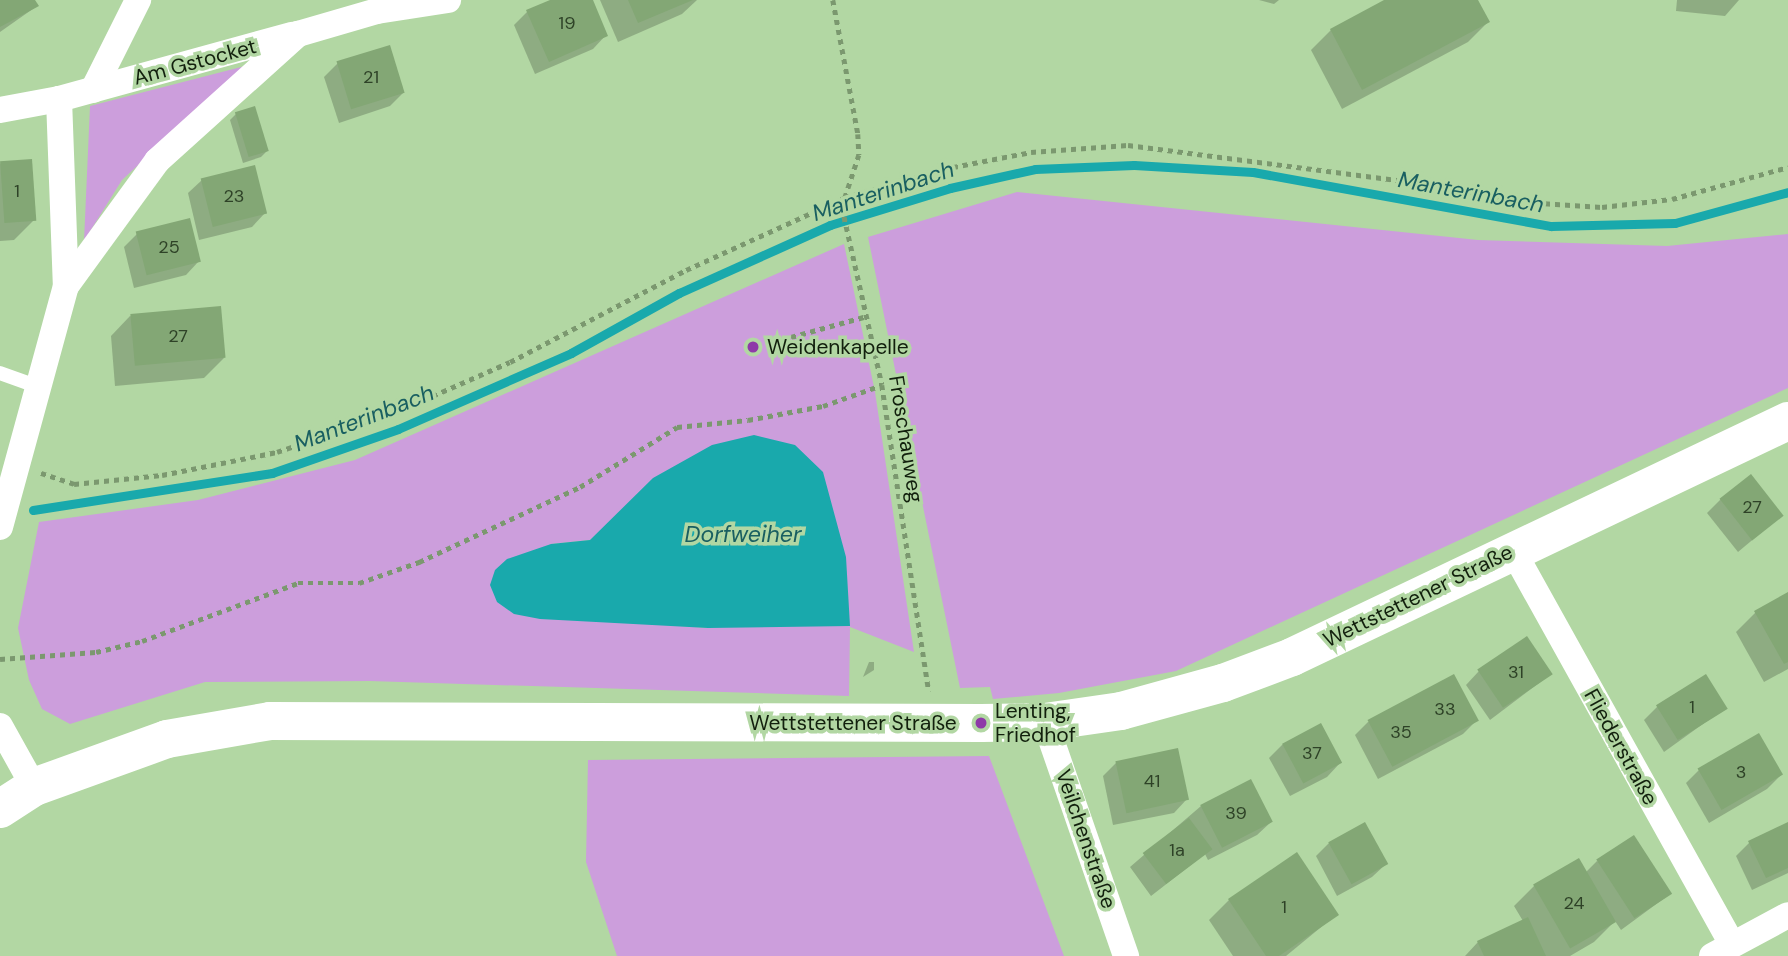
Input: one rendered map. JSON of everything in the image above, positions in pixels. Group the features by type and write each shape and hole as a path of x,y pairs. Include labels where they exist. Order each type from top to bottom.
{"street":[{"name":"Am Gstocket","path":"93,90 138,0"},
{"name":"Am Gstocket","path":"0,110 59,99 377,11 448,0"},
{"path":"66,286 157,161 298,34"},
{"path":"0,527 66,286 59,99"},
{"name":"Wettstettener Straße","path":"0,809 34,787 167,739 270,721 1045,722 1121,710 1223,683 1359,627 1512,549 1788,421"},
{"name":"Fliederstraße","path":"1512,549 1722,950"},
{"name":"Veilchenstraße","path":"1045,722 1126,956"},
{"path":"0,726 34,787"},
{"path":"1722,950 1788,915"}],"lane":[{"path":"0,373 39,387"}],"path":[{"name":"Froschauweg","path":"833,0 858,134 859,155 842,207 882,385 935,723"},
{"path":"20,461 48,478 74,484 162,475 277,452 396,412 510,362 685,270 844,198 943,169 1031,152 1128,145 1397,180 1525,202 1601,207 1672,199 1788,167"},
{"path":"790,337 867,316"},
{"path":"0,659 96,652 142,641 298,583 359,583 419,562 580,488 677,427 823,406 882,385"}],"shaded area":[{"path":"245,66 122,180 84,241 90,106"},
{"path":"1017,192 1478,240 1667,246 1788,234 1788,388 1176,671 1059,693 993,699 990,687 960,688 868,237"},
{"path":"844,244 875,392 914,652 850,627 849,696 370,681 205,682 70,724 42,709 29,680 18,628 39,522 198,500 355,460","holes":["622,512 708,628 514,614 551,544 590,540"]},
{"path":"989,756 1064,956 617,956 586,862 588,760"}],"water":[{"name":"Dorfweiher","path":"754,435 795,445 823,472 846,557 850,626 708,628 540,619 514,614 497,602 490,585 495,570 507,559 551,544 590,540 653,478 712,445"}],"building":[{"path":"0,0 35,0 39,6 0,27"},
{"path":"550,0 593,0 608,36 549,62 526,10"},
{"path":"628,0 693,0 638,23"},
{"path":"1384,0 1478,0 1490,22 1362,90 1330,29"},
{"path":"390,45 405,93 351,109 336,61"},
{"path":"255,106 269,151 249,157 235,112"},
{"path":"32,159 36,221 4,223 0,161"},
{"path":"255,165 267,214 213,227 201,179"},
{"path":"190,218 201,262 147,275 136,232"},
{"path":"221,306 226,358 135,366 130,314"},
{"path":"1751,474 1784,516 1752,540 1719,499"},
{"path":"1788,592 1788,662 1784,664 1754,611"},
{"path":"1527,636 1553,674 1503,708 1477,670"},
{"path":"1454,674 1479,721 1392,767 1367,720"},
{"path":"1706,674 1728,709 1678,740 1656,705"},
{"path":"1321,723 1342,763 1303,783 1282,744"},
{"path":"1759,733 1783,775 1722,810 1698,769"},
{"path":"1178,748 1189,800 1126,813 1115,761"},
{"path":"1251,779 1273,822 1222,848 1200,805"},
{"path":"1189,818 1212,849 1166,884 1143,853"},
{"path":"1365,822 1388,864 1352,884 1328,842"},
{"path":"1788,822 1788,868 1766,878 1748,841"},
{"path":"1634,835 1672,894 1634,918 1596,860"},
{"path":"1297,852 1339,915 1279,956 1266,956 1228,899"},
{"path":"1579,858 1616,922 1570,949 1533,884"},
{"path":"1528,917 1546,956 1484,956 1477,941"}],"waterway":[{"name":"Manterinbach","path":"33,510 272,473 398,429 571,353 679,293 830,225 950,188 1035,169 1134,165 1253,172 1551,226 1675,223 1788,192"}],"place":[{"name":"Weidenkapelle","path":"753,347"},
{"name":"Lenting, Friedhof","path":"981,723"}]}
